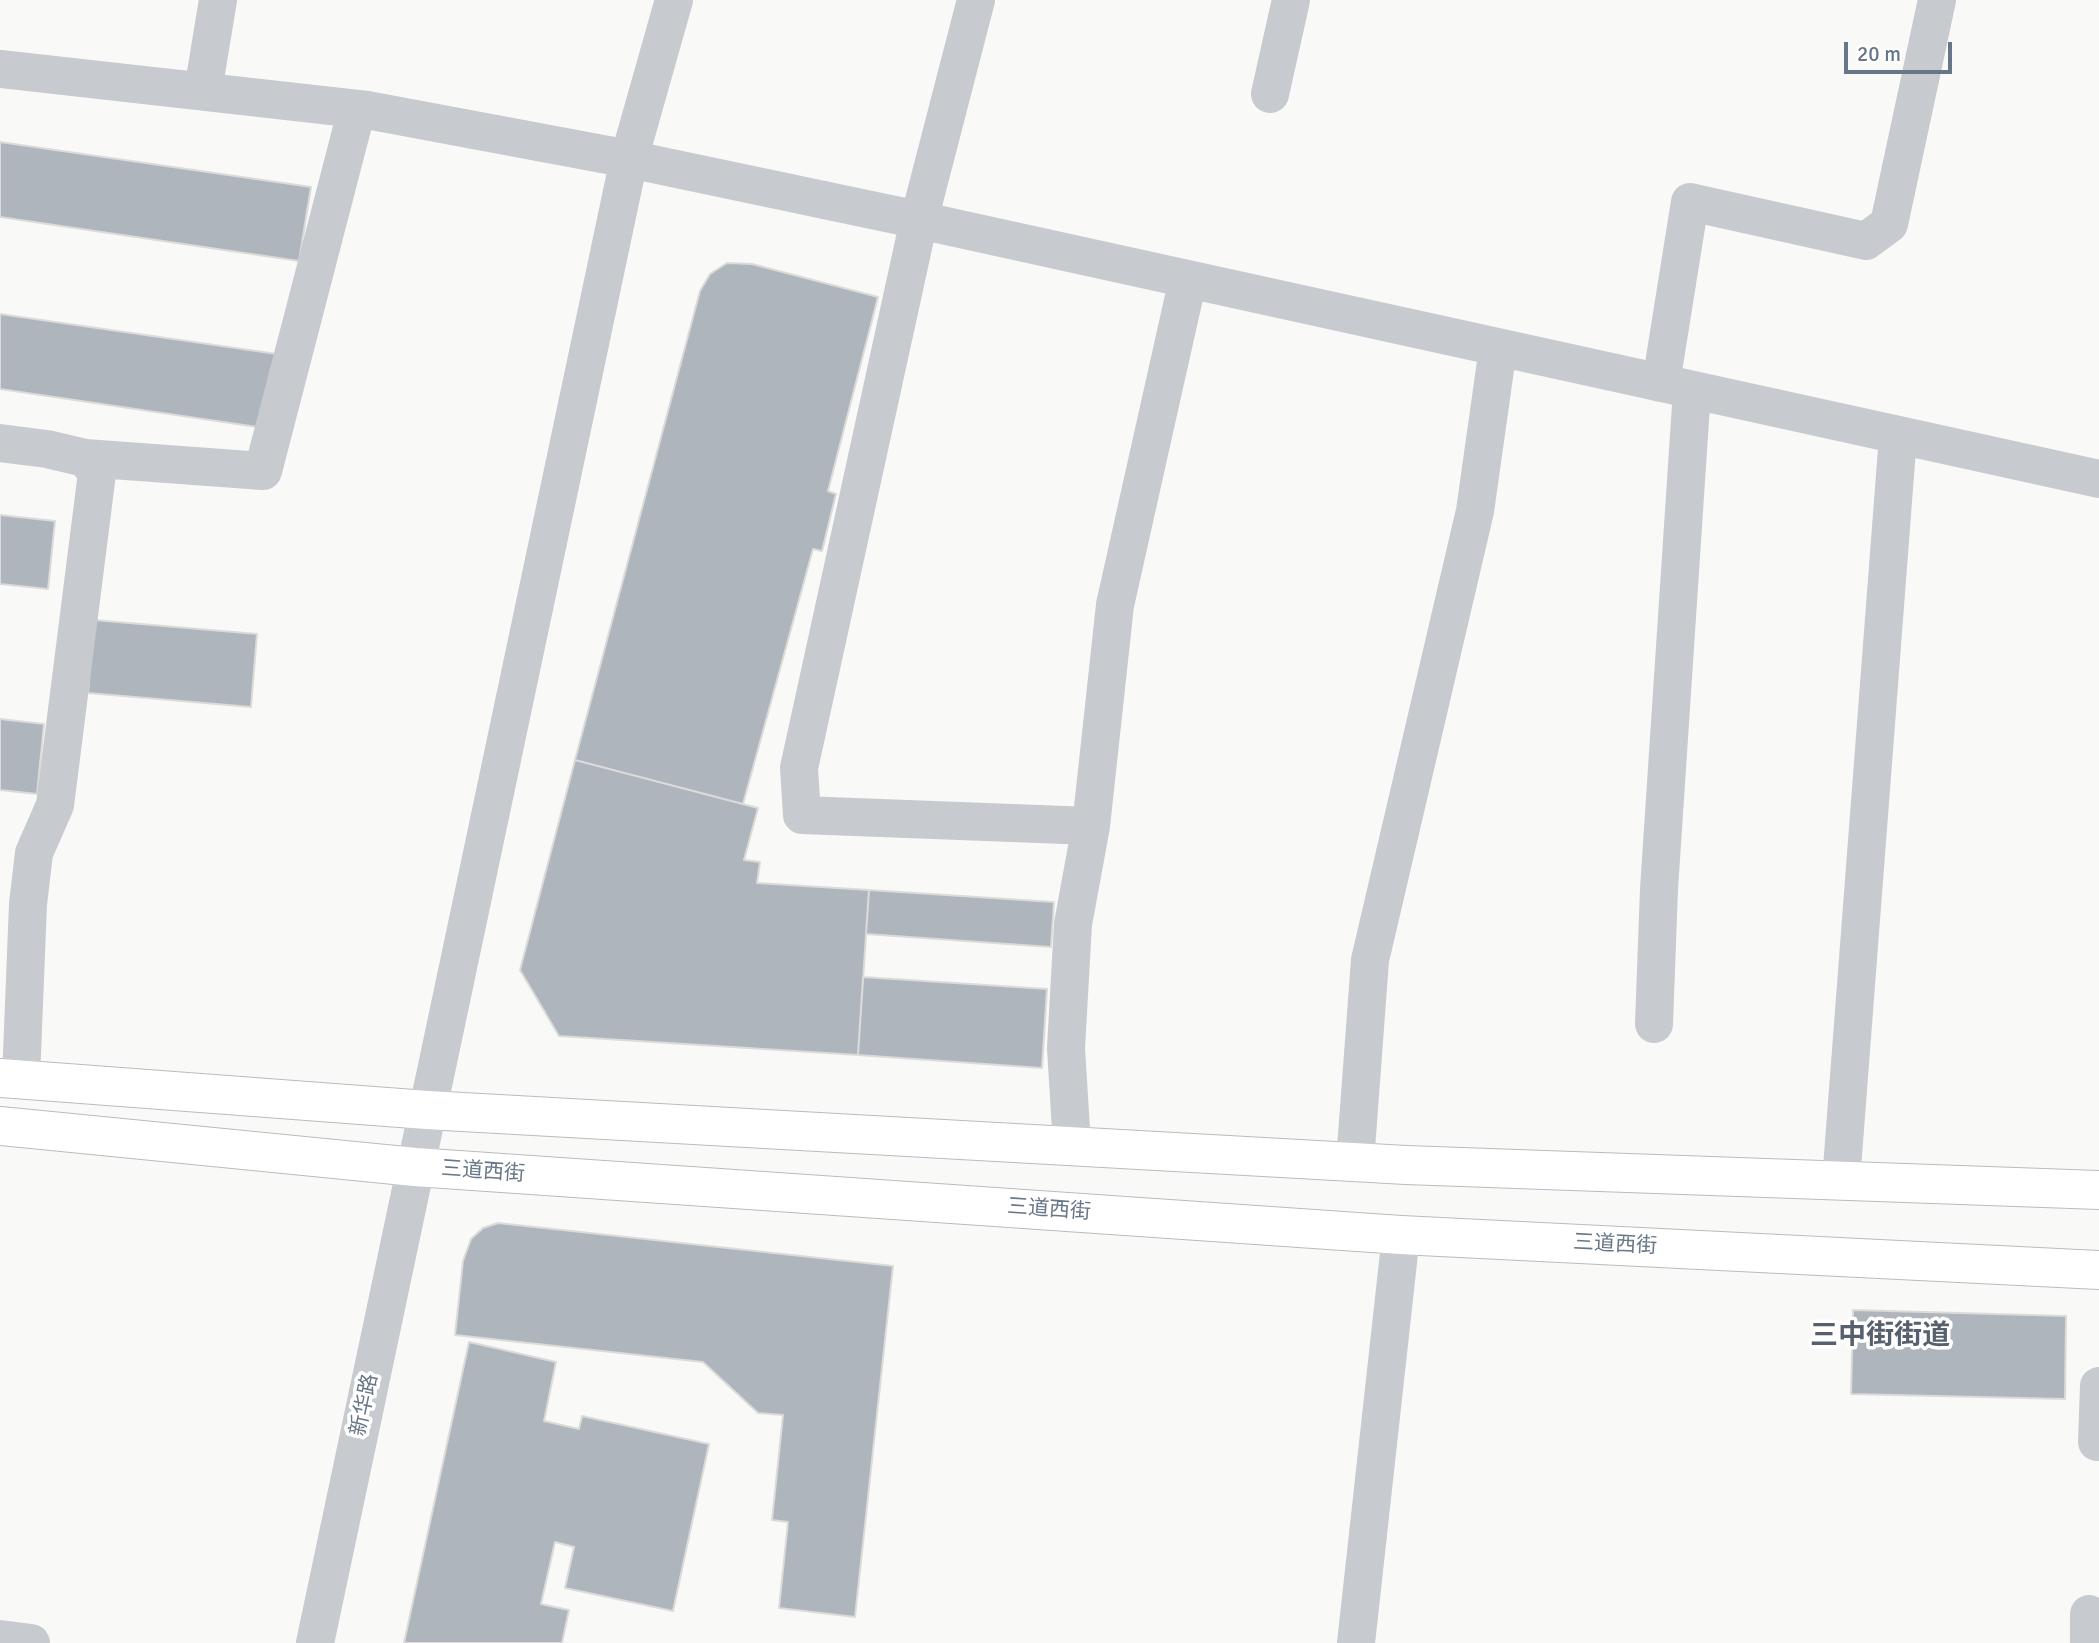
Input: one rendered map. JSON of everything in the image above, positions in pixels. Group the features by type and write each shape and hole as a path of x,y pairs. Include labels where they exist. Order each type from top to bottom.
{"main road":[{"path":"10,1079 427,1110 1355,1162 2099,1190"},
{"name":"三道西街","path":"0,1126 415,1167 1401,1234 2099,1269"}],"street":[{"path":"203,92 218,0"},
{"name":"新华路","path":"315,1643 629,159 674,0"},
{"path":"976,0 919,220 799,768 802,815 1091,826"},
{"path":"1270,94 1291,0"},
{"path":"1654,1024 1676,387 1690,202 1866,241 1889,225 1937,0"},
{"path":"0,69 357,109 629,159 2099,479"},
{"path":"0,443 85,457 263,471 357,109"},
{"path":"1072,1146 1066,1048 1073,924 1091,826 1115,605 1188,279"},
{"path":"1355,1162 1370,960 1475,511 1498,348"},
{"path":"1841,1181 1898,436"},
{"path":"10,1079 34,853 55,805 97,473 85,457"},
{"path":"1356,1643 1401,1234"},
{"path":"2097,1442 2099,1386"},
{"path":"0,1639 31,1643"}],"building":[{"path":"0,142 311,187 299,261 0,217"},
{"path":"727,263 752,264 878,297 828,491 836,494 822,551 813,549 743,804 575,760 700,291 710,274"},
{"path":"0,314 277,354 264,428 0,389"},
{"path":"0,515 55,521 48,589 0,584"},
{"path":"94,620 257,634 251,707 88,693"},
{"path":"0,719 44,724 37,794 0,790"},
{"path":"575,760 758,808 744,860 760,862 757,883 869,890 858,1055 559,1036 520,970"},
{"path":"869,890 1054,902 1051,947 866,934"},
{"path":"863,977 1047,989 1042,1068 858,1055"},
{"path":"498,1223 893,1266 855,1617 779,1608 788,1522 772,1520 783,1415 758,1413 703,1362 455,1335 463,1261 471,1239 483,1228"},
{"path":"1853,1310 2066,1316 2065,1399 1851,1394"},
{"path":"469,1342 556,1362 544,1421 579,1429 582,1416 709,1444 673,1611 565,1588 574,1547 555,1542 541,1604 569,1610 562,1643 404,1643"}],"district":[{"name":"三中街街道","path":"1880,1337"}]}
